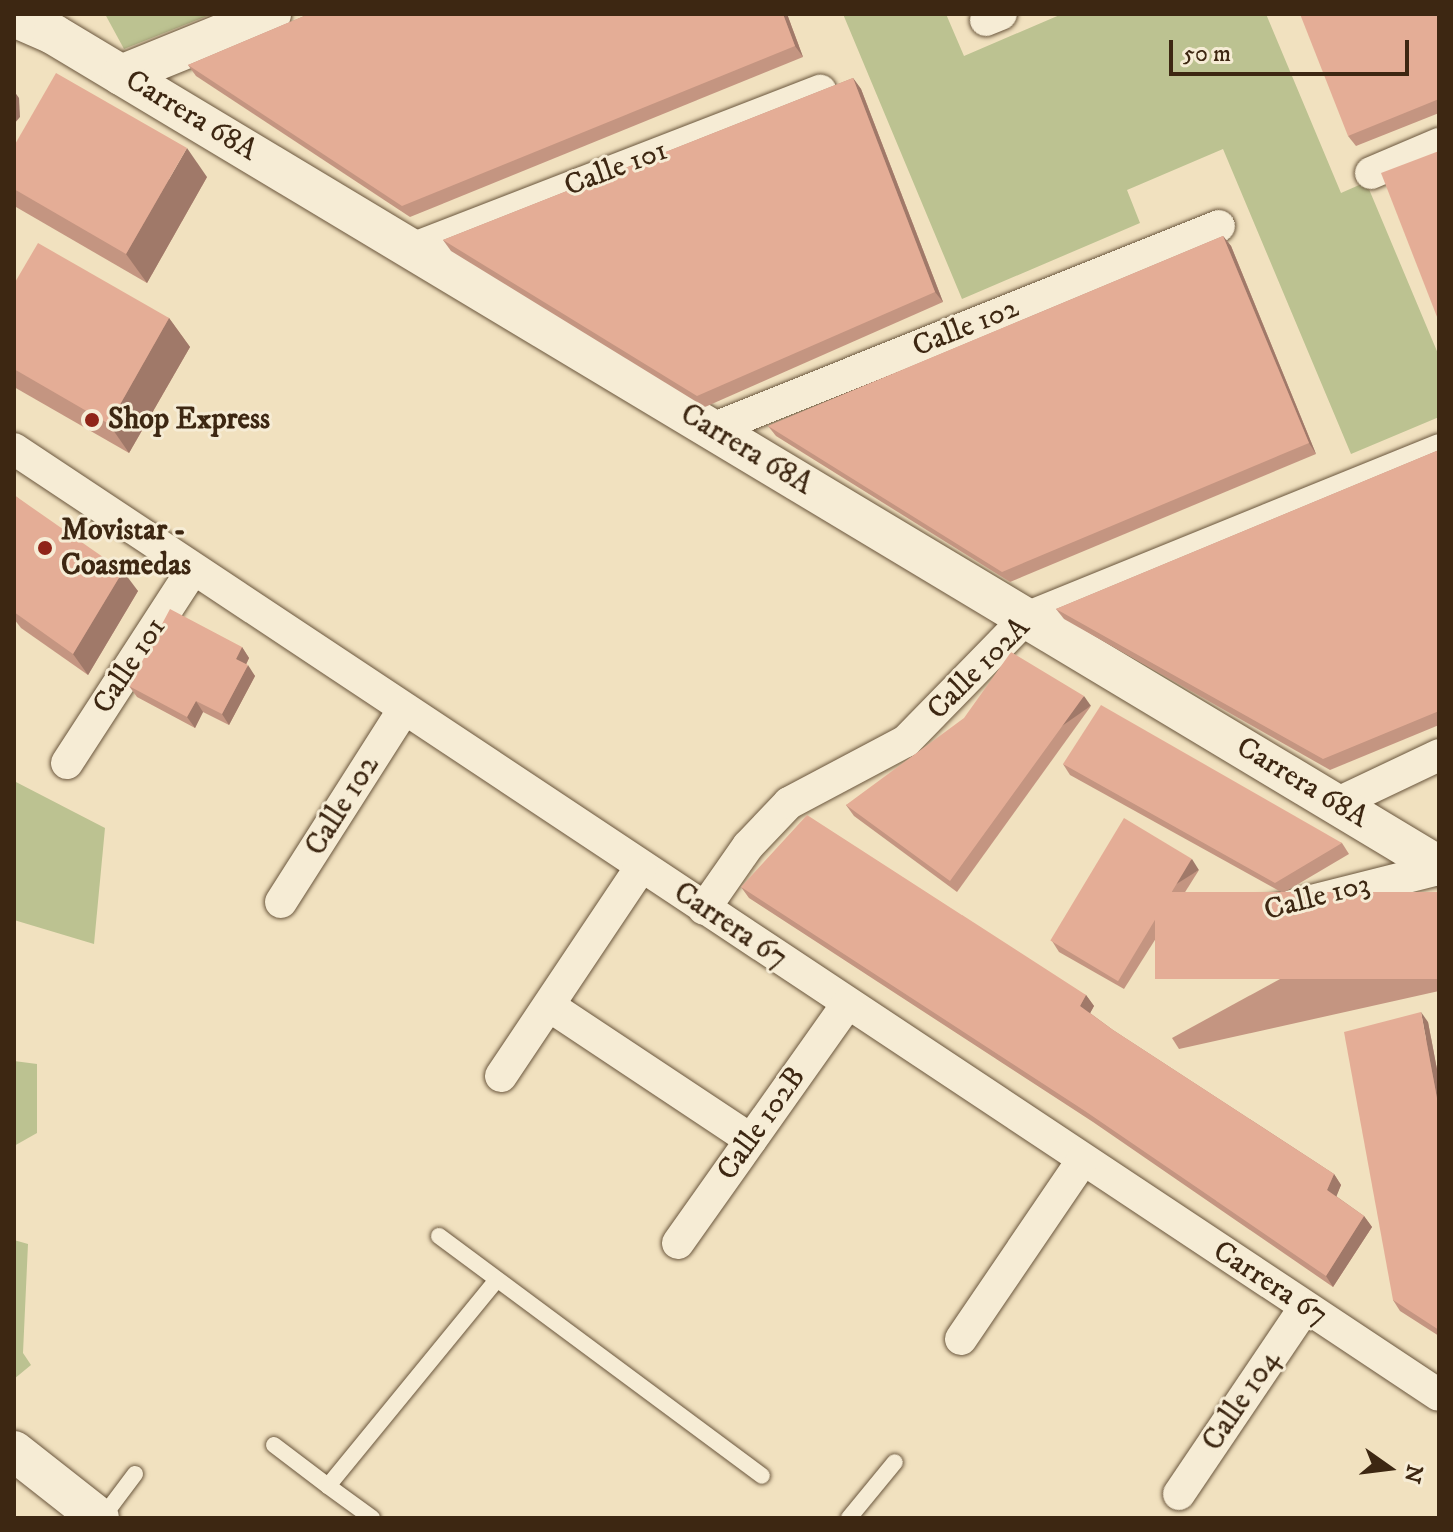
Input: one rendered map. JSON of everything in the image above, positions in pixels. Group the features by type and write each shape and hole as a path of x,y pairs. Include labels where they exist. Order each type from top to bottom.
{"street":[{"path":"121,75 271,14"},
{"name":"Carrera 68A","path":"14,17 56,21 121,75 1439,867"},
{"name":"Calle 101","path":"412,249 820,91"},
{"path":"1371,173 1439,144"},
{"name":"Calle 102","path":"712,429 1219,226"},
{"name":"Calle 102A","path":"704,909 748,846 789,803 906,741 1026,618 1439,450"},
{"name":"Carrera 67","path":"17,452 1439,1395"},
{"name":"Calle 101","path":"67,763 193,569"},
{"name":"Calle 102","path":"281,902 404,709"},
{"path":"1336,804 1439,755"},
{"path":"501,1076 551,1007 641,867"},
{"name":"Calle 103","path":"1196,930 1439,867"},
{"name":"Calle 102B","path":"678,1243 847,1004"},
{"path":"551,1007 751,1140"},
{"path":"961,1339 1082,1161"},
{"name":"Calle 104","path":"1179,1494 1305,1307"},
{"path":"14,1451 100,1518"}],"lane":[{"path":"439,1236 495,1282 762,1476"},
{"path":"328,1486 495,1282"},
{"path":"274,1445 372,1518"},
{"path":"849,1518 895,1462"},
{"path":"100,1518 135,1474"}],"green space":[{"path":"105,14 212,14 124,49"},
{"path":"843,14 946,14 964,56 1062,14 1266,14 1341,193 1366,182 1439,356 1439,417 1351,454 1223,149 1127,190 1140,223 962,299"},
{"path":"14,781 105,828 94,944 14,920"},
{"path":"14,1061 37,1064 37,1133 14,1146"},
{"path":"14,1240 28,1244 23,1353 31,1365 14,1379"}],"building":[{"path":"309,14 783,14 795,46 402,206 188,65"},
{"path":"1300,14 1439,14 1439,99 1348,136"},
{"path":"56,73 187,148 126,254 14,189 14,146"},
{"path":"853,78 935,292 697,396 443,240"},
{"path":"1439,151 1439,322 1381,173"},
{"path":"1223,236 1309,443 1002,572 768,426"},
{"path":"38,243 169,318 109,424 14,369 14,284"},
{"path":"1439,450 1439,711 1323,759 1056,609"},
{"name":"Movistar - Coasmedas","path":"14,495 123,571 73,654 14,612"},
{"path":"170,609 242,647 236,659 248,665 222,714 196,701 187,717 129,686"},
{"path":"1011,652 1084,696 950,881 846,805 964,718"},
{"path":"1101,705 1342,843 1275,883 1063,764"},
{"path":"807,815 1086,995 1080,1006 1113,1030 1334,1174 1327,1190 1364,1216 1326,1276 1085,1111 741,887"},
{"path":"1124,818 1192,859 1118,981 1050,941"},
{"path":"1155,892 1439,892 1439,979 1155,979"},
{"path":"1421,1012 1439,1109 1439,1330 1393,1300 1344,1032"}],"place":[{"name":"Shop Express","path":"92,420"},
{"name":"Movistar - Coasmedas","path":"45,548"}]}
